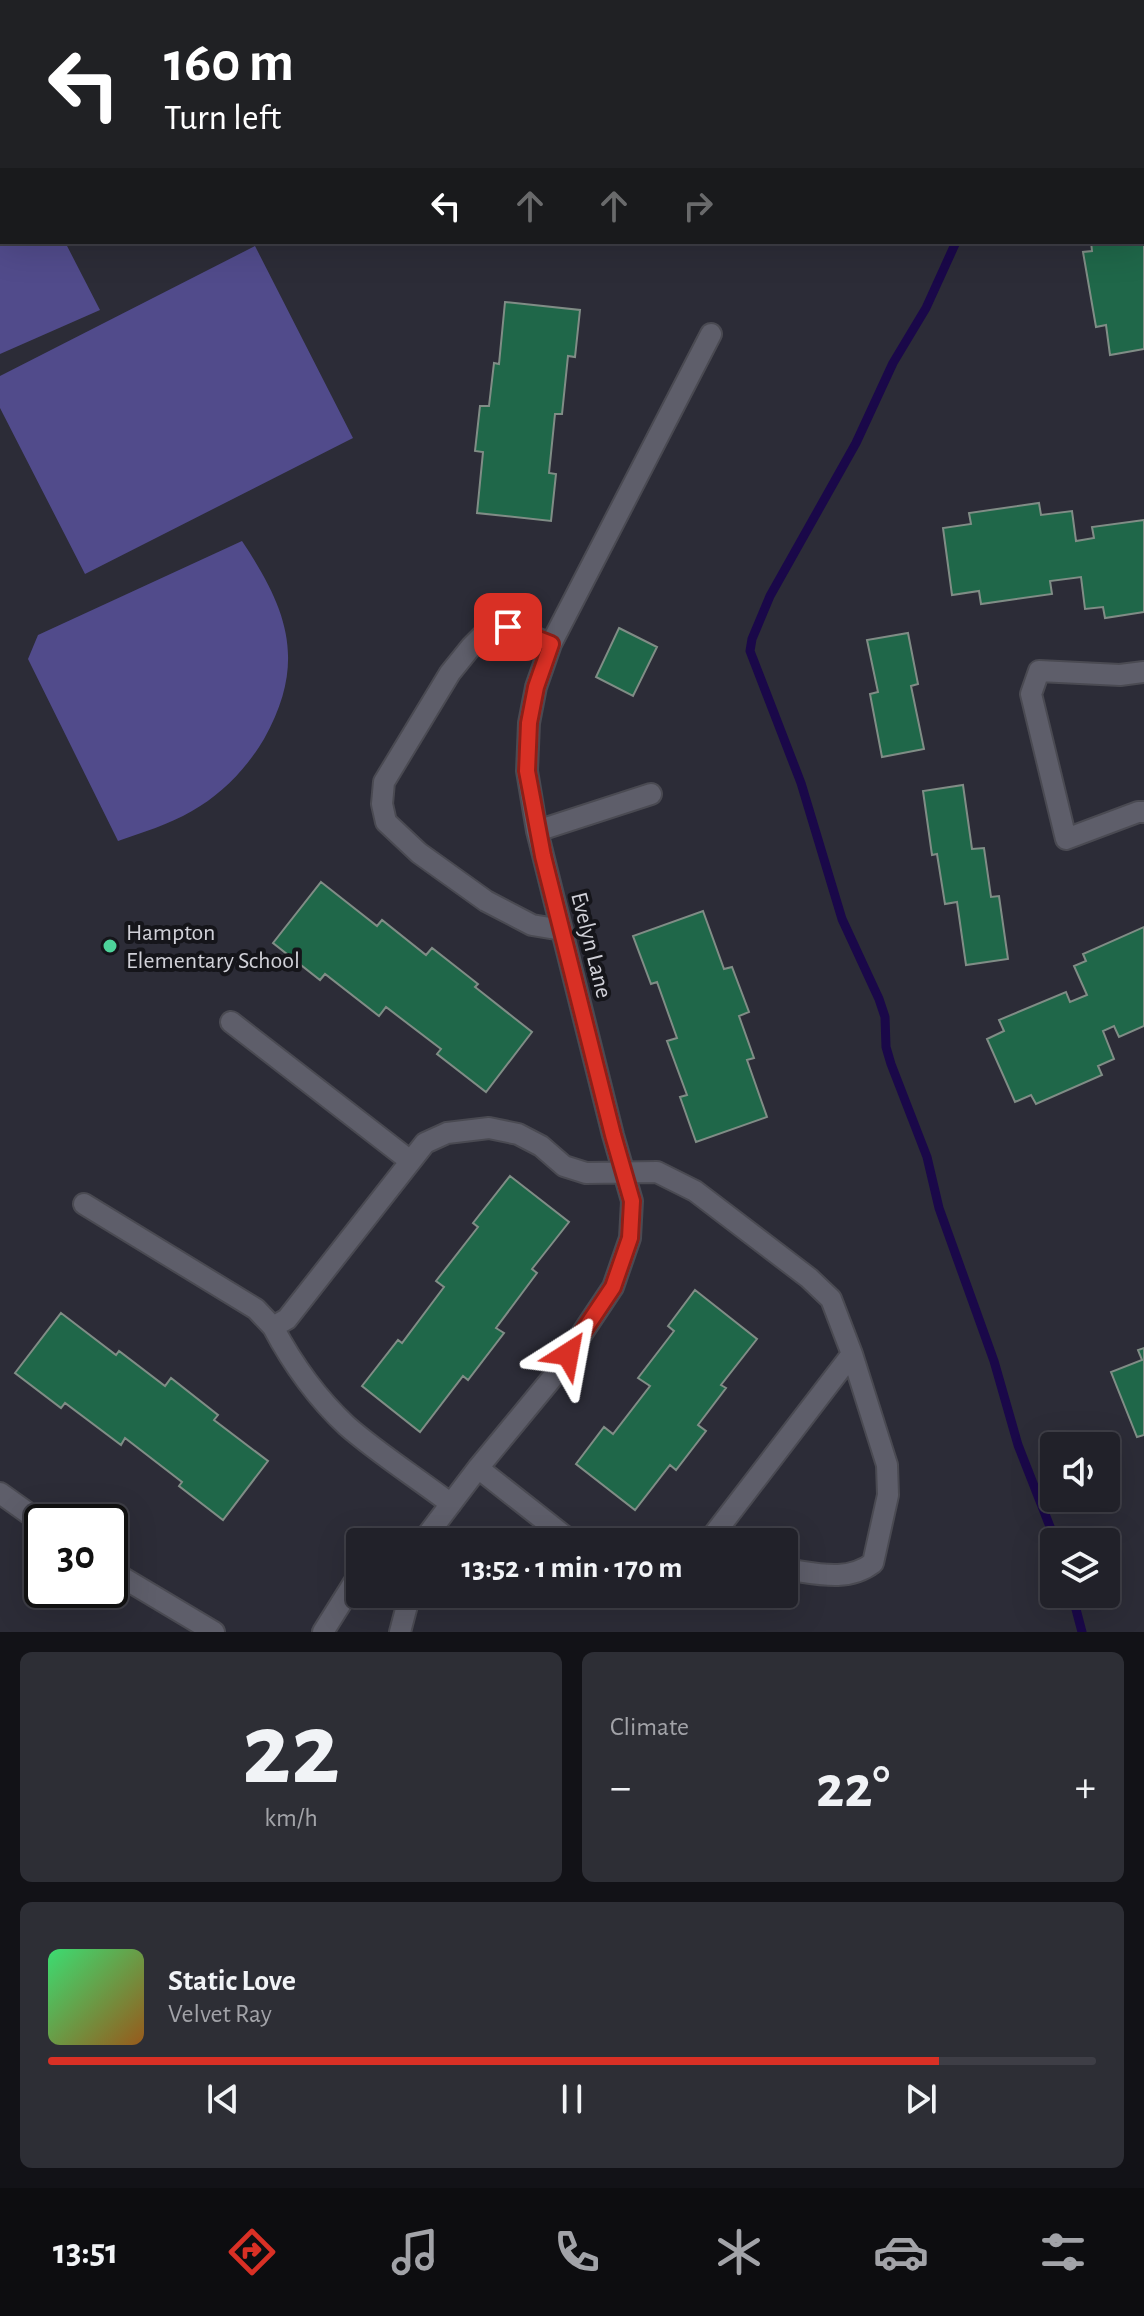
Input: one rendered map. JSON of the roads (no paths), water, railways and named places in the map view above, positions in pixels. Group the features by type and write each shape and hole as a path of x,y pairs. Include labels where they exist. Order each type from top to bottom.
{"street":[{"name":"Evelyn Lane","path":"433,1528 553,1377 613,1287 630,1238 632,1201 537,831 527,771 529,723 536,687 551,644 711,334"},
{"path":"551,644 508,627 491,627 450,673 399,755 384,782 382,804 386,822 419,853 486,901 532,925 562,930"},
{"path":"1144,672 1120,675 1039,671 1031,694 1066,839 1144,812"},
{"path":"537,831 651,794"},
{"path":"231,1022 409,1160"},
{"path":"273,1327 287,1319 409,1160 425,1143 447,1133 489,1128 518,1134 541,1146 564,1166 586,1173 657,1172 695,1191 809,1278 831,1299 852,1354 887,1465 888,1495 876,1555 873,1563 859,1573 839,1575 798,1571"},
{"path":"84,1204 256,1309 273,1327 286,1352 316,1392 347,1426 451,1504"},
{"path":"719,1528 852,1354"},
{"path":"478,1468 554,1528"},
{"path":"0,1493 24,1510"},
{"path":"128,1581 214,1632"},
{"path":"323,1632 346,1595"},
{"path":"400,1632 406,1608"}],"waterway":[{"path":"955,244 926,308 893,363 856,443 770,596 750,651 801,783 842,919 879,999 885,1017 886,1047 891,1064 927,1157 939,1208 994,1361 1018,1445 1051,1528"},
{"path":"1076,1608 1082,1632"}],"place":[{"name":"Hampton Elementary School","path":"110,946"}]}
